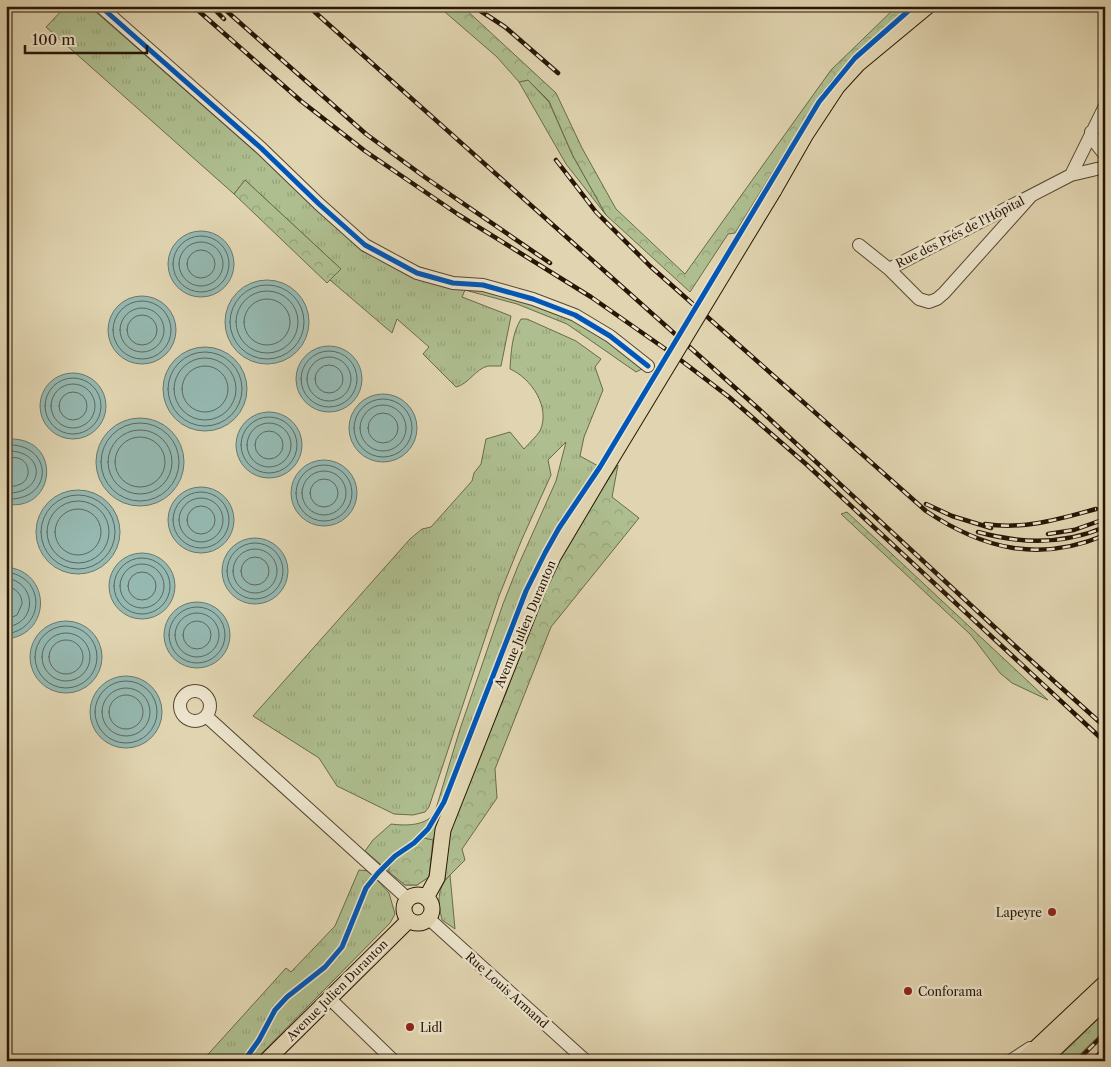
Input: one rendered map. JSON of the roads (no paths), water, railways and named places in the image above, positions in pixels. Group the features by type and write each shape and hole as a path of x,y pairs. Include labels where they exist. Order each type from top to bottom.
{"main road":[{"name":"Avenue Julien Duranton","path":"426,898 437,878 443,830 448,816 538,587 553,557 806,134 837,87 858,64 928,6"},
{"path":"415,895 426,898 432,909 428,918 417,923 409,920 404,907 408,899 415,895"},
{"name":"Avenue Julien Duranton","path":"266,1061 409,920"},
{"path":"1022,1061 1105,983"},
{"path":"1042,1061 1105,1000"}],"street":[{"path":"100,6 261,148 318,204 365,245 417,273 453,283 483,285 575,314 610,336 648,366"},
{"path":"1071,175 1105,106"},
{"path":"1092,132 1097,145 1105,155"},
{"name":"Rue des Prés de l'Hôpital","path":"889,269 1071,175 1105,167"},
{"name":"Rue des Prés de l'Hôpital","path":"859,245 889,269 919,299 929,302 937,299 1031,196"},
{"path":"206,716 408,899"},
{"name":"Rue Louis Armand","path":"428,918 586,1061"},
{"path":"329,998 387,1059"},
{"path":"1010,1061 1051,1034"}],"water":[{"path":"201,231 214,234 224,241 231,251 234,264 231,277 224,287 214,294 201,297 188,294 178,287 171,277 168,264 171,251 178,241 188,234"},
{"path":"267,280 283,283 297,292 306,306 309,322 306,338 297,352 283,361 267,364 251,361 237,352 228,338 225,322 228,306 237,292 251,283"},
{"path":"142,296 155,299 166,306 173,317 176,330 173,343 166,354 155,361 142,364 129,361 118,354 111,343 108,330 111,317 118,306 129,299"},
{"path":"329,346 342,349 352,356 359,366 362,379 359,392 352,402 342,409 329,412 316,409 306,402 299,392 296,379 299,366 306,356 316,349"},
{"path":"205,347 221,350 235,359 244,373 247,389 244,405 235,419 221,428 205,431 189,428 175,419 166,405 163,389 166,373 175,359 189,350"},
{"path":"73,373 86,376 96,383 103,393 106,406 103,419 96,429 86,436 73,439 60,436 50,429 43,419 40,406 43,393 50,383 60,376"},
{"path":"383,394 396,397 407,404 414,415 417,428 414,441 407,452 396,459 383,462 370,459 359,452 352,441 349,428 352,415 359,404 370,397"},
{"path":"269,412 282,415 292,422 299,432 302,445 299,458 292,468 282,475 269,478 256,475 246,468 239,458 236,445 239,432 246,422 256,415"},
{"path":"140,418 157,422 171,431 180,445 184,462 180,479 171,493 157,502 140,506 123,502 109,493 100,479 96,462 100,445 109,431 123,422"},
{"path":"12,439 28,442 39,451 45,462 46,475 43,488 35,498 22,504 6,504 6,440"},
{"path":"324,460 337,463 347,470 354,480 357,493 354,506 347,516 337,523 324,526 311,523 301,516 294,506 291,493 294,480 301,470 311,463"},
{"path":"201,487 214,490 224,497 231,507 234,520 231,533 224,543 214,550 201,553 188,550 178,543 171,533 168,520 171,507 178,497 188,490"},
{"path":"78,490 94,493 108,502 117,516 120,532 117,548 108,562 94,571 78,574 62,571 48,562 39,548 36,532 39,516 48,502 62,493"},
{"path":"255,538 268,541 278,548 285,558 288,571 285,584 278,594 268,601 255,604 242,601 232,594 225,584 222,571 225,558 232,548 242,541"},
{"path":"142,553 155,556 165,563 172,573 175,586 172,599 165,609 155,616 142,619 129,616 119,609 112,599 109,586 112,573 119,563 129,556"},
{"path":"6,567 21,571 32,579 38,590 41,603 38,616 32,627 21,635 6,639"},
{"path":"197,602 210,605 220,612 227,622 230,635 227,648 220,658 210,665 197,668 184,665 174,658 167,648 164,635 167,622 174,612 184,605"},
{"path":"66,621 86,627 96,637 102,657 96,677 86,687 66,693 46,687 36,677 30,657 36,637 46,627"},
{"path":"126,676 146,682 156,692 162,712 156,732 146,742 126,748 106,742 96,732 90,712 96,692 106,682"}],"railway":[{"path":"193,6 301,101 365,151 459,215 591,297 674,355 729,397 806,464 1105,742"},
{"path":"211,6 224,19"},
{"path":"221,6 366,134 426,178 550,263"},
{"path":"308,6 760,410 1105,727"},
{"path":"473,6 505,27 558,73"},
{"path":"556,160 596,212 650,266 926,511 969,535 990,543 1012,548 1034,550 1057,548 1081,544 1105,535"},
{"path":"926,504 952,516 991,528"},
{"path":"985,524 1028,525 1096,509"},
{"path":"1048,534 1074,530 1105,519"},
{"path":"978,532 1010,539 1042,541 1073,537 1105,527"},
{"path":"1077,1061 1105,1033"},
{"path":"1092,1061 1105,1048"}],"place":[{"name":"Lapeyre","path":"1052,912"},
{"name":"Conforama","path":"908,991"},
{"name":"Lidl","path":"410,1027"}]}
